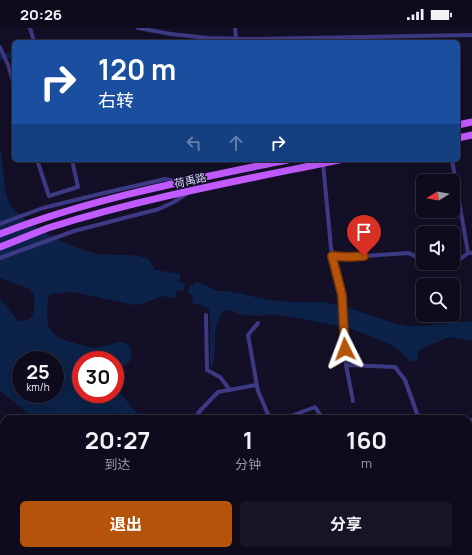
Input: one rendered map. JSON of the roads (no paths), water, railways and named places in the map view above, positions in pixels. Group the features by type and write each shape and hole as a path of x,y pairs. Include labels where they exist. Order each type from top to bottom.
{"main road":[{"path":"460,125 472,122"},
{"path":"460,138 472,135"},
{"name":"荷禹路","path":"0,234 37,220 101,202 267,162"},
{"name":"荷禹路","path":"0,247 48,228 119,208 328,162"}],"street":[{"path":"30,28 33,38"},
{"path":"138,28 182,36 236,38 249,40 472,35"},
{"path":"235,28 236,38"},
{"path":"0,47 8,64 12,78"},
{"path":"39,162 49,196 78,187 72,162"},
{"path":"452,162 470,253 460,260"},
{"path":"323,163 332,256 342,295 346,365 353,401"},
{"path":"0,224 31,212 104,192 165,179 184,181"},
{"path":"0,258 74,231 159,209 174,202 191,191"},
{"path":"332,256 349,257 409,254 416,257"},
{"path":"206,315 207,370 220,377 230,390"},
{"path":"258,323 248,335 256,385 268,415"},
{"path":"346,365 395,367 405,380 418,415"},
{"path":"199,415 198,413 218,392 256,385"},
{"path":"293,415 314,407 320,415"}],"water":[{"path":"12,51 12,58 0,60 0,54"},
{"path":"0,147 8,199 10,204 26,220 51,236 78,248 100,254 140,256 149,260 155,270 181,274 179,281 185,284 184,290 176,291 175,298 162,296 142,304 134,305 73,292 51,294 48,299 48,326 56,336 63,340 94,348 121,342 127,344 131,349 130,361 124,366 124,351 72,351 72,403 124,403 124,398 133,409 140,415 30,415 15,403 64,403 64,351 12,351 12,401 0,391 0,299 18,321 24,321 29,319 33,314 34,295 30,289 0,278"},
{"path":"196,281 218,291 227,291 270,300 323,302 349,308 396,324 411,326 426,326 472,321 472,341 449,337 419,350 417,362 409,361 401,352 388,343 349,328 269,314 258,316 243,315 227,310 223,311 219,318 215,331 214,361 212,368 210,365 210,312 207,307 192,303 193,296 188,293 189,285 194,285"}]}
